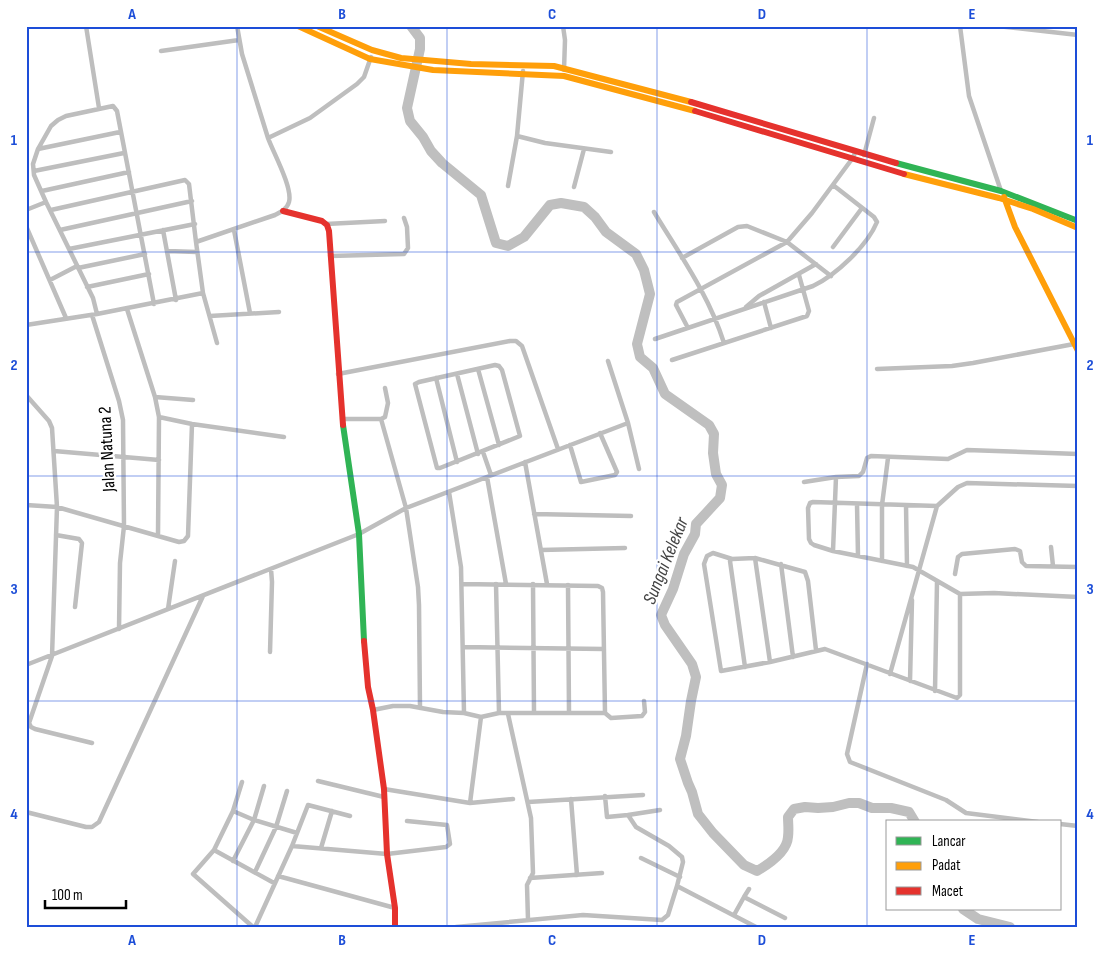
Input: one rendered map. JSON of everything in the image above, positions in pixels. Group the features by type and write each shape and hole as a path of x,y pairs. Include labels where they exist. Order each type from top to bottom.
{"main road":[{"path":"298,26 370,59 564,68 764,123 864,154 1001,191 1078,222"},
{"path":"317,26 372,50 433,70 497,71 564,76 706,114 862,162 1005,200 1034,209 1078,228"},
{"path":"762,131 764,123"},
{"path":"1001,191 1016,228 1078,351"},
{"path":"283,211 322,221 326,224 329,231 342,418 359,534 368,687 384,789 387,854 395,908 395,927"}],"street":[{"path":"86,26 99,108"},
{"path":"196,242 283,211 288,204 290,195 280,164 268,138 239,40 237,26"},
{"path":"563,26 565,40 564,76"},
{"path":"960,26 969,96 1001,191"},
{"path":"997,26 1078,35"},
{"path":"161,52 239,40"},
{"path":"268,138 310,118 358,84 364,77 372,50"},
{"path":"508,186 517,136 524,74 523,66"},
{"path":"124,152 34,171 33,164 38,149 51,126 58,120 66,116 99,108 111,106 114,108 129,172 154,304"},
{"path":"862,162 874,118"},
{"path":"38,149 120,132"},
{"path":"517,136 584,149 611,152"},
{"path":"574,187 584,149"},
{"path":"688,328 676,305 678,301 787,242 833,185 856,151"},
{"name":"Jalan Natuna 2","path":"34,171 46,202 87,287 122,409 124,526 120,563 119,629"},
{"path":"42,191 129,172"},
{"path":"50,210 186,180 190,184 203,293 217,343"},
{"path":"655,339 803,290 831,276 854,254 877,221 833,185"},
{"path":"60,230 192,201"},
{"path":"26,210 46,202"},
{"path":"833,247 862,208"},
{"path":"654,212 701,288 716,318 724,343"},
{"path":"330,256 404,254 408,248 408,227 404,218"},
{"path":"326,224 385,221"},
{"path":"69,249 195,224"},
{"path":"26,226 66,318"},
{"path":"682,258 742,226 749,226 787,242 831,276"},
{"path":"163,230 176,300"},
{"path":"234,230 250,313"},
{"path":"167,251 197,252"},
{"path":"50,280 77,267 145,254"},
{"path":"746,308 759,296 816,264"},
{"path":"87,287 149,274"},
{"path":"672,360 808,316 809,311 798,275"},
{"path":"27,324 127,309 203,293"},
{"path":"764,302 771,328"},
{"path":"127,309 155,397 159,417 158,535"},
{"path":"210,316 278,312"},
{"path":"338,374 516,341 522,346 558,449"},
{"path":"877,369 952,366 1074,344"},
{"path":"608,361 628,423 639,469"},
{"path":"500,367 520,435 517,438 457,462 440,468 436,467 415,384 478,369 500,367"},
{"path":"478,369 499,445"},
{"path":"457,374 480,453 489,476 506,584"},
{"path":"436,378 457,462"},
{"path":"342,418 381,419 386,416 388,406 385,388"},
{"path":"26,395 51,426 58,508 52,656 28,725 35,729 92,744"},
{"path":"155,397 193,400"},
{"path":"159,417 284,438"},
{"path":"381,419 406,508 419,596 420,708"},
{"path":"26,665 359,534 406,508 628,423"},
{"path":"26,505 58,508 179,542 184,541 188,536 192,424"},
{"path":"570,444 582,482 615,475 617,472 600,434"},
{"path":"804,482 836,477 860,476 866,459 869,456 948,459 967,450 1078,454"},
{"path":"54,451 159,460"},
{"path":"882,561 882,505 888,458"},
{"path":"525,462 547,584"},
{"path":"833,551 836,477"},
{"path":"890,674 937,506 958,487 967,483 1078,486"},
{"path":"450,492 460,556 462,584 464,713"},
{"path":"937,506 813,502 808,508 811,542 833,551 919,570 960,594 994,593 1078,597"},
{"path":"857,504 858,556"},
{"path":"906,505 907,566"},
{"path":"534,514 631,516"},
{"path":"56,535 79,539 82,543 75,606"},
{"path":"1051,547 1053,566"},
{"path":"541,550 625,548"},
{"path":"955,574 958,557 962,554 1015,549 1020,551 1024,565 1078,567"},
{"path":"816,650 807,574 802,570 755,558 732,560 713,553 707,556 704,564 721,671 794,657 816,650 830,650 955,698 959,696 960,594"},
{"path":"755,558 770,662"},
{"path":"732,560 730,561 745,667"},
{"path":"168,610 174,561"},
{"path":"781,564 794,657"},
{"path":"270,652 271,569"},
{"path":"936,690 937,582"},
{"path":"462,584 547,584 598,586 603,589 605,712 611,718 642,716 644,714 644,701"},
{"path":"496,584 499,713"},
{"path":"533,584 534,713"},
{"path":"568,585 569,713"},
{"path":"910,681 912,592"},
{"path":"26,812 86,827 92,827 99,822 203,596"},
{"path":"463,647 604,650"},
{"path":"867,664 847,754 850,762 946,800 966,813 1022,820"},
{"path":"373,710 397,705 448,713 464,713 481,717 499,713 605,712"},
{"path":"508,714 528,802 532,830 533,873 527,885 528,920"},
{"path":"470,803 481,717"},
{"path":"318,781 384,797"},
{"path":"242,782 233,811 214,850 194,871 193,875 254,927 292,846 308,805 350,816"},
{"path":"233,861 254,820 264,786"},
{"path":"384,789 470,803 513,798"},
{"path":"255,872 276,827 287,791"},
{"path":"528,802 643,795"},
{"path":"604,796 607,818 660,810"},
{"path":"571,799 576,875"},
{"path":"233,811 254,820 296,833"},
{"path":"322,848 332,811"},
{"path":"456,927 583,915 665,919 680,878 683,862 680,856 669,846 636,827 628,815"},
{"path":"292,846 387,854 446,847 450,844 447,824 406,821"},
{"path":"1062,824 1078,826"},
{"path":"214,850 274,883"},
{"path":"641,858 680,878"},
{"path":"530,878 602,873"},
{"path":"278,876 395,908"},
{"path":"677,886 756,927"},
{"path":"734,915 748,889"},
{"path":"744,897 785,918"},
{"path":"656,927 658,920"}],"waterway":[{"name":"Sungai Kelekar","path":"411,26 420,38 420,49 407,108 410,121 442,163 481,195 496,243 508,246 524,237 550,205 561,203 584,207 595,217 606,232 636,254 644,270 650,294 637,344 640,357 653,368 665,394 709,425 714,434 713,453 716,474 722,485 720,498 696,524 695,534 684,554 673,589 661,615 665,625 692,664 696,677 680,759 698,814 713,833 744,865 757,871 772,861 784,848 788,837 788,817 794,809 833,807 849,803 859,803 872,808 891,808 909,812 914,820"},
{"name":"Sungai Kelekar","path":"964,910 978,919 1010,927"}],"traffic: fast":[{"path":"896,163 1001,191 1078,221"},
{"path":"343,425 359,534 364,641"}],"traffic: slow":[{"path":"298,26 370,59 433,70 564,76 695,111"},
{"path":"317,26 372,50 401,58 471,64 554,66 691,102"},
{"path":"904,174 999,198 1033,209 1078,228"},
{"path":"1004,197 1015,227 1078,351"}],"traffic: jam":[{"path":"691,102 896,163"},
{"path":"695,111 904,174"},
{"path":"283,211 322,221 327,225 329,231 343,425"},
{"path":"364,641 368,687 384,789 387,854 395,908 395,927"}]}
